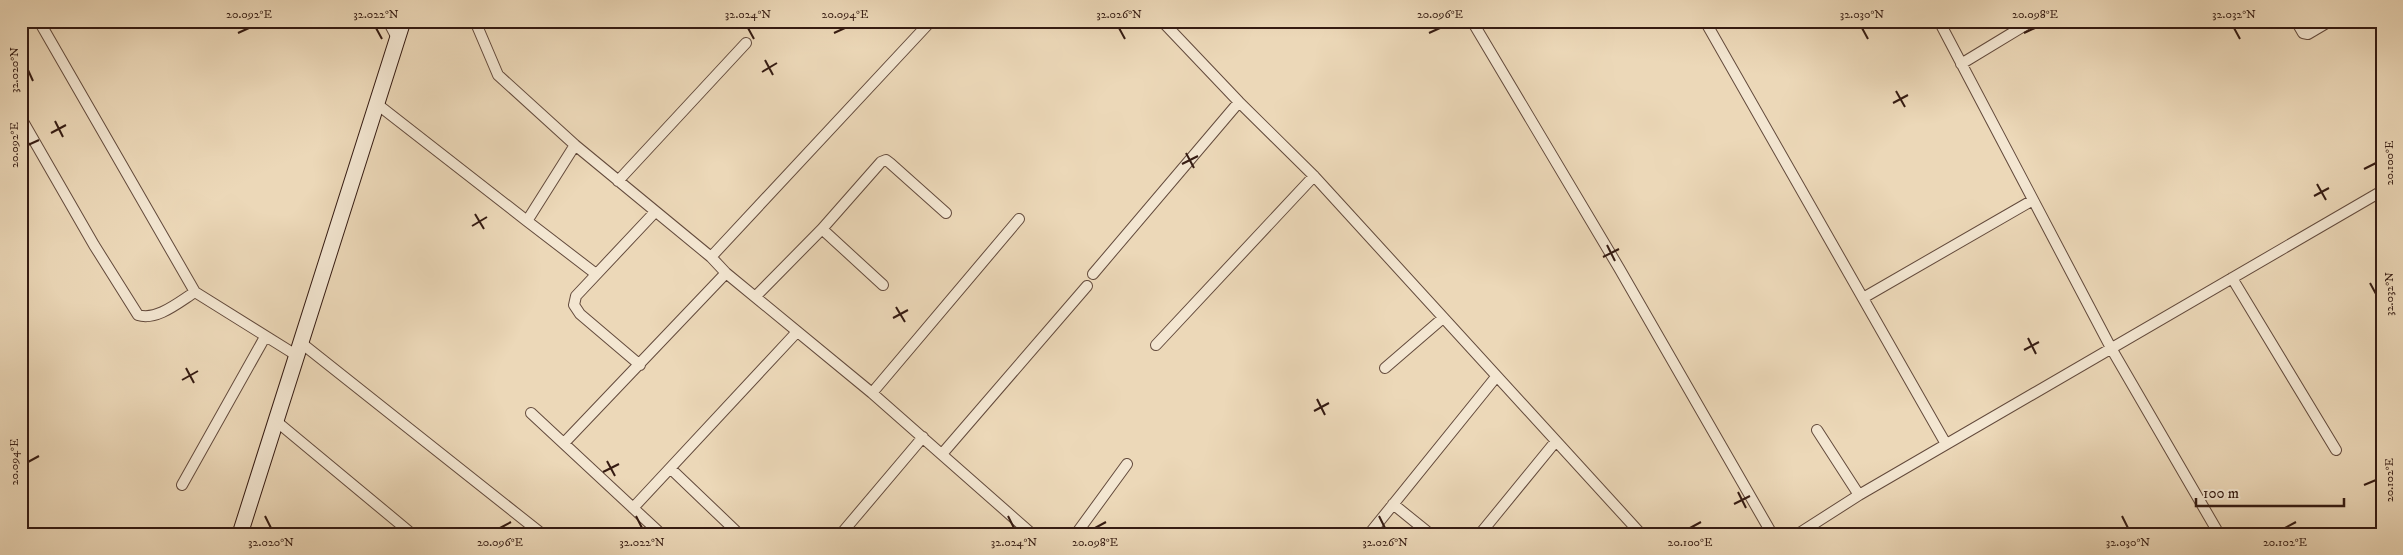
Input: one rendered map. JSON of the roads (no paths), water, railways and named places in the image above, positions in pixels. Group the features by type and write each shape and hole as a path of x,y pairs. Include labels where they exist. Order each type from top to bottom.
{"main road":[{"path":"240,534 402,21"}],"street":[{"path":"39,21 195,292 265,338 298,349 542,534"},
{"path":"388,21 397,38"},
{"path":"474,21 498,75 575,145 711,257 726,273 756,296 796,333 872,393 1032,534"},
{"path":"711,257 931,21"},
{"path":"1162,21 1239,102 1314,176 1641,534"},
{"path":"1472,21 1619,268 1772,534"},
{"path":"1705,21 1946,444"},
{"path":"1939,21 2111,348 2219,534"},
{"path":"1961,64 2032,21"},
{"path":"2296,21 2303,33 2308,34 2330,21"},
{"path":"618,181 746,43"},
{"path":"1093,274 1239,102"},
{"path":"377,104 596,274"},
{"path":"21,118 94,245 138,315 146,318 164,311 195,292"},
{"path":"528,222 575,145"},
{"path":"756,296 822,229 881,162 886,160 946,213"},
{"path":"1156,345 1314,176"},
{"path":"1798,534 1859,495 2382,191"},
{"path":"1863,298 2033,200"},
{"path":"640,365 580,314 574,305 576,296 655,212"},
{"path":"872,393 1018,219"},
{"path":"822,229 883,285"},
{"path":"564,443 726,273"},
{"path":"2232,278 2336,450"},
{"path":"942,454 1087,286"},
{"path":"1385,368 1443,318"},
{"path":"634,508 796,333"},
{"path":"182,485 265,338"},
{"path":"1370,533 1496,377"},
{"path":"531,412 661,534"},
{"path":"276,421 412,534"},
{"path":"1817,430 1859,495"},
{"path":"841,534 923,437"},
{"path":"1480,534 1556,441"},
{"path":"1076,534 1127,464"},
{"path":"671,469 739,534"},
{"path":"1393,504 1430,534"}]}
